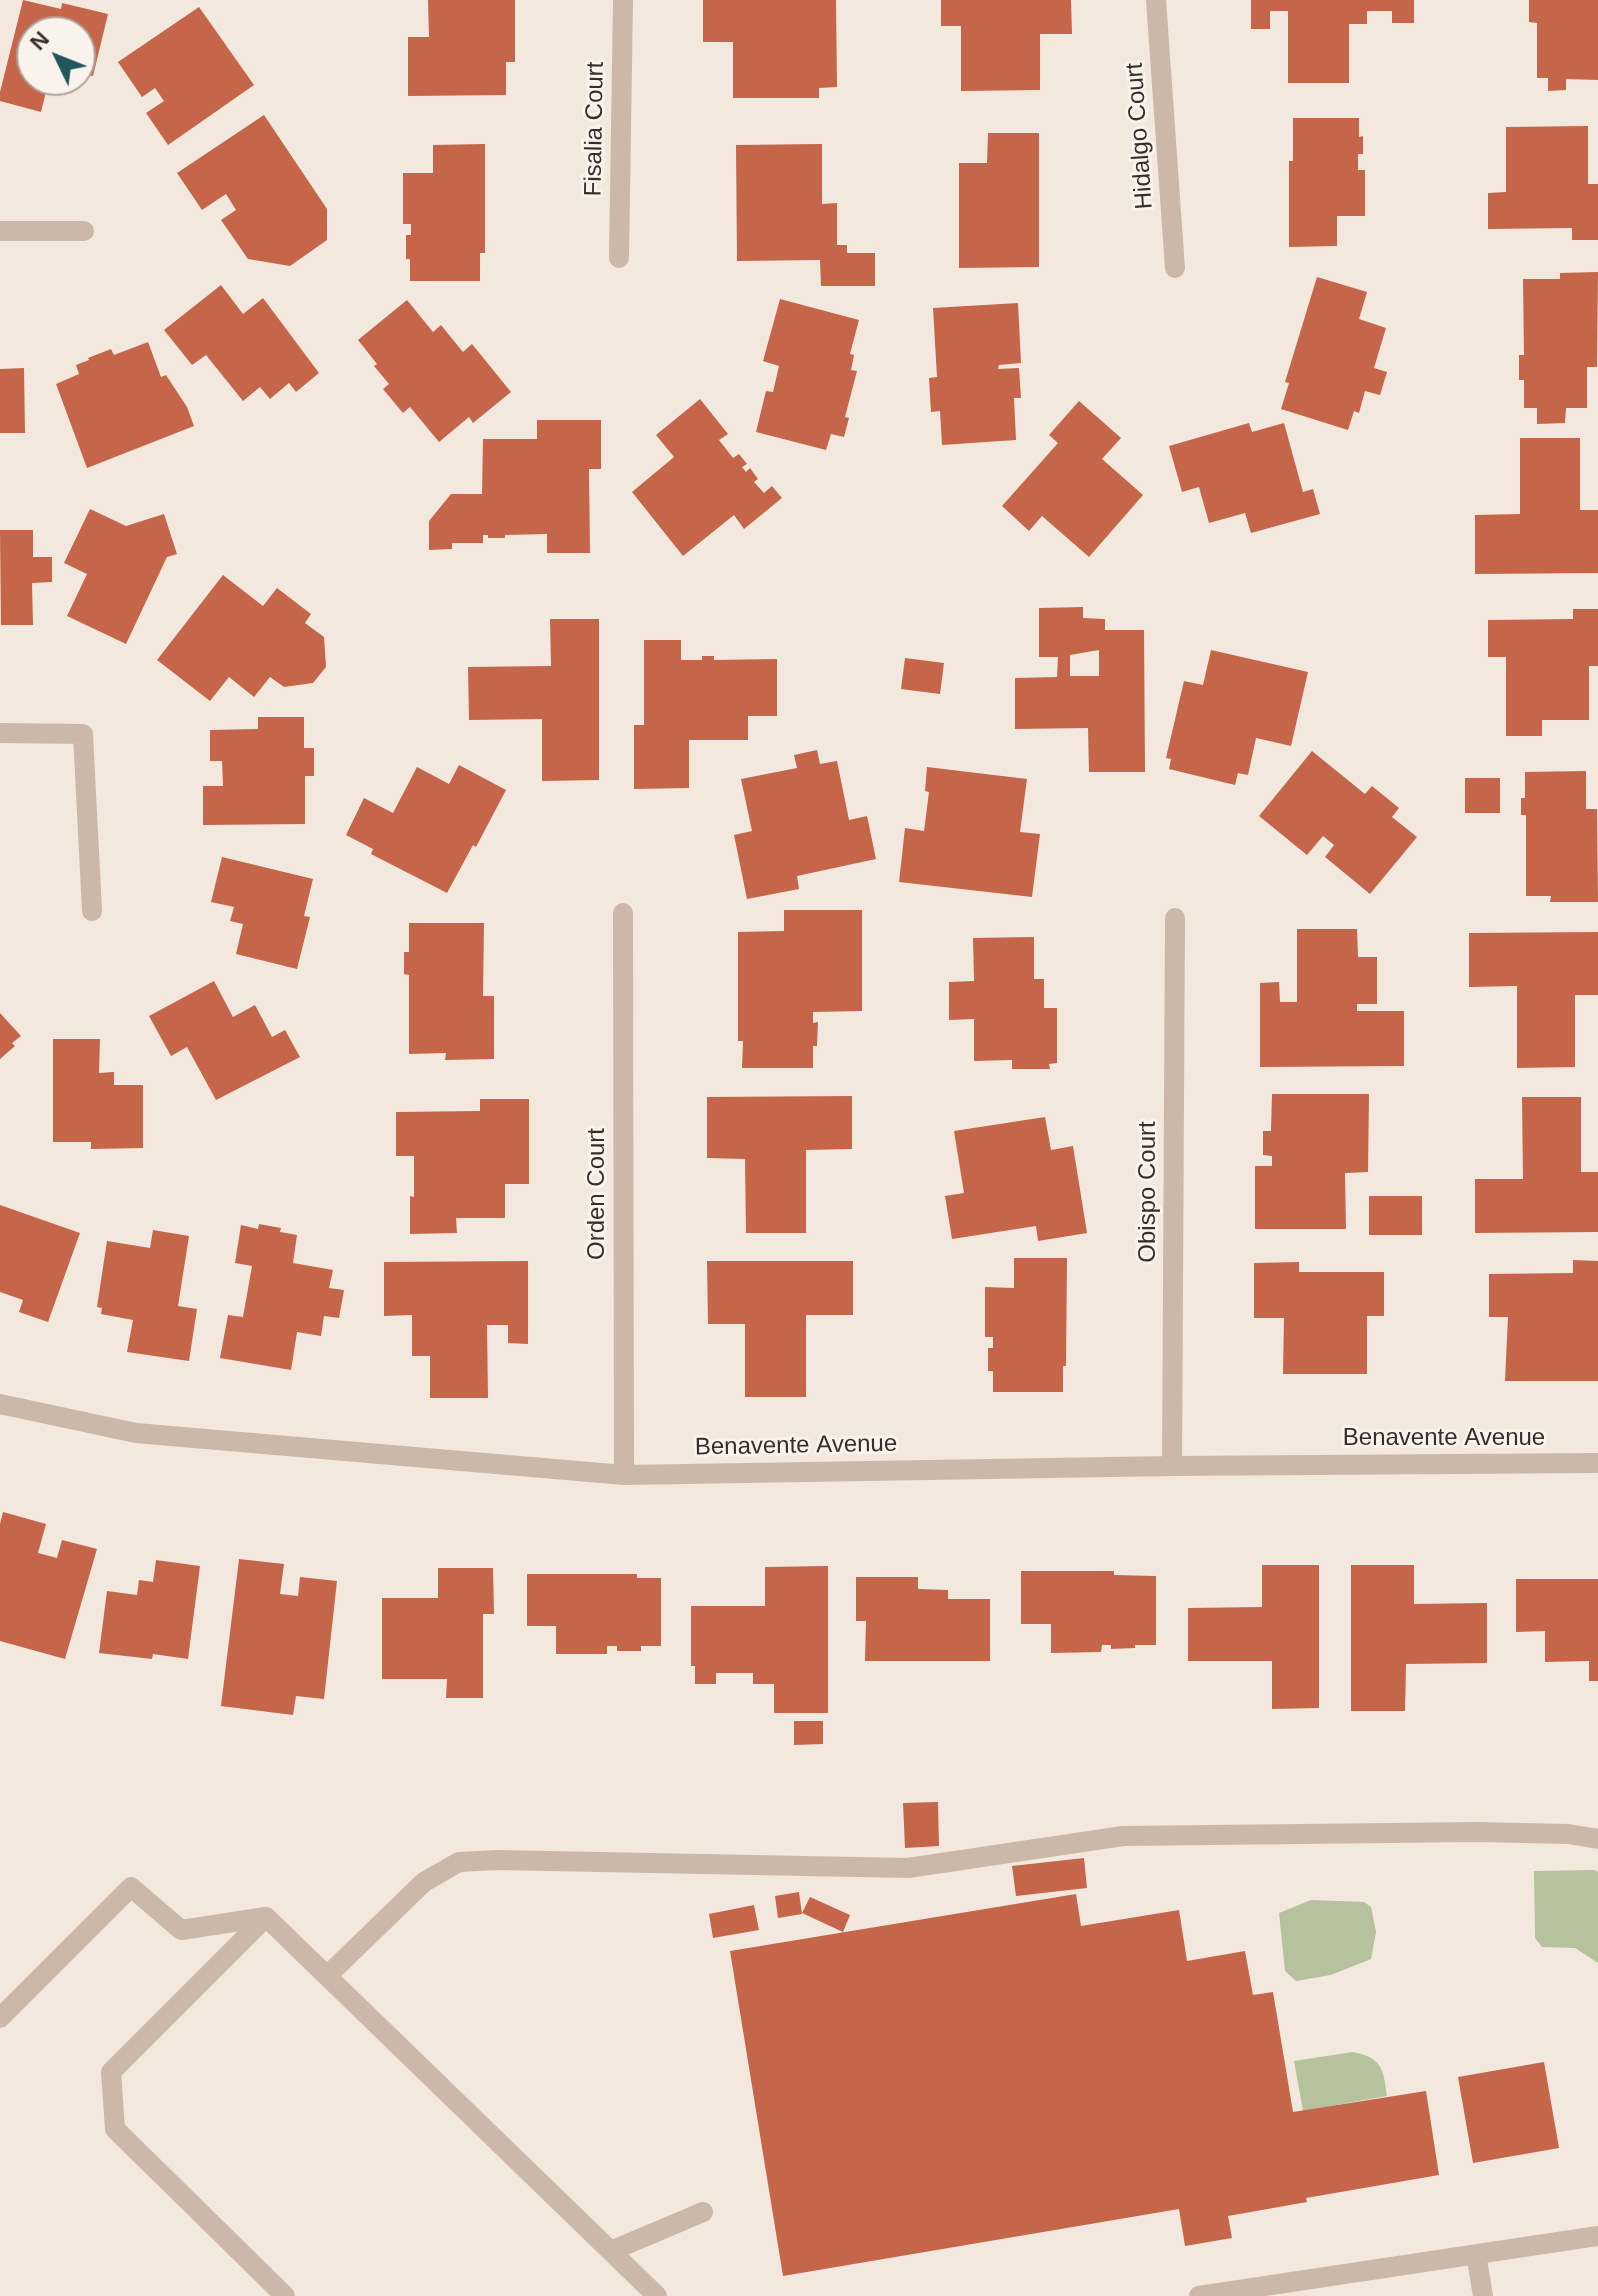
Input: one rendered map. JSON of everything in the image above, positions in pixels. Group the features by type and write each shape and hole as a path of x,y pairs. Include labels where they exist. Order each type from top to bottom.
{"street":[{"name":"Fisalia Court","path":"619,258 623,0"},
{"name":"Hidalgo Court","path":"1156,0 1175,268"},
{"path":"0,231 84,231"},
{"path":"0,733 83,734 92,911"},
{"name":"Orden Court","path":"623,913 624,1475"},
{"name":"Obispo Court","path":"1172,1466 1175,918"},
{"name":"Benavente Avenue","path":"0,1404 136,1433 624,1475 1598,1463"},
{"path":"327,1976 424,1882 459,1862 497,1860 908,1868 1123,1836 1478,1832 1568,1834 1598,1839"},
{"path":"0,2018 131,1887 181,1930 266,1917"},
{"path":"266,1917 657,2296"},
{"path":"266,1917 111,2072 115,2129 285,2296"},
{"path":"611,2251 703,2212"},
{"path":"1199,2296 1598,2236"},
{"path":"1476,2254 1483,2296"}],"green space":[{"path":"1534,1871 1598,1872 1598,1963 1575,1948 1542,1947 1535,1938"},
{"path":"1311,1900 1364,1902 1371,1907 1376,1932 1371,1959 1331,1975 1296,1981 1285,1971 1279,1913"},
{"path":"1353,2052 1376,2061 1380,2066 1387,2096 1303,2111 1294,2061"}],"building":[{"path":"23,0 61,9 62,3 108,14 96,64 96,16 19,16"},
{"path":"428,0 515,0 515,62 506,62 506,95 408,96 408,37 429,37"},
{"path":"703,0 836,0 837,87 819,88 819,98 733,98 733,42 703,42"},
{"path":"941,0 1071,0 1072,34 1040,34 1040,90 961,91 961,26 941,26"},
{"path":"1251,0 1414,0 1414,23 1392,23 1392,11 1367,11 1367,24 1349,24 1349,83 1288,83 1288,11 1270,11 1270,29 1251,29"},
{"path":"1529,0 1598,0 1598,80 1566,79 1566,90 1548,91 1548,78 1537,78 1537,23 1529,22"},
{"path":"199,7 254,85 168,145 146,113 164,101 155,88 142,97 118,62"},
{"path":"16,28 16,96 45,96 41,112 0,101"},
{"path":"264,115 327,209 327,240 290,266 248,259 221,220 236,210 226,194 202,210 177,173"},
{"path":"1293,118 1359,118 1363,154 1358,154 1358,170 1365,170 1365,216 1337,216 1337,246 1289,247 1289,161 1293,161"},
{"path":"1588,126 1588,184 1598,184 1598,240 1572,240 1572,228 1488,229 1488,193 1506,192 1506,127"},
{"path":"988,133 1039,133 1039,267 959,268 959,163 987,163"},
{"path":"485,144 485,253 480,253 480,281 410,281 406,235 411,235 411,224 403,224 403,173 433,173 433,145"},
{"path":"822,144 822,204 837,203 837,245 847,245 847,253 875,253 875,286 821,286 820,260 737,261 736,145"},
{"path":"1598,272 1597,367 1587,367 1587,408 1566,408 1565,423 1537,424 1537,408 1524,408 1524,380 1519,380 1519,355 1524,355 1523,279 1560,279 1560,273"},
{"path":"1317,277 1367,292 1359,319 1386,328 1374,368 1387,372 1380,395 1365,391 1359,413 1354,411 1348,430 1281,409 1289,383 1285,382"},
{"path":"221,285 243,314 263,298 319,373 296,392 289,383 270,399 260,387 243,401 206,355 192,365 164,330"},
{"path":"780,299 859,320 850,354 854,355 851,370 857,371 845,417 849,418 844,437 831,434 826,450 756,432 766,391 773,392 779,366 763,361"},
{"path":"407,300 433,332 441,325 463,352 472,344 511,392 473,423 469,417 439,442 410,407 403,413 383,389 389,384 358,340"},
{"path":"1018,303 1021,363 999,365 998,369 1019,368 1021,398 1014,398 1016,440 942,445 940,411 931,412 929,378 937,377 933,308"},
{"path":"148,342 161,377 166,375 187,407 194,426 87,468 56,384 79,374 76,365 88,358 111,349 114,355"},
{"path":"24,368 25,433 0,433 0,369"},
{"path":"700,399 728,434 719,440 733,458 739,454 747,464 742,467 746,472 750,468 758,479 754,482 764,493 772,486 782,498 744,529 734,515 683,556 632,492 674,457 656,435"},
{"path":"1079,401 1121,438 1102,459 1143,495 1089,557 1042,516 1029,531 1002,506 1058,443 1049,435"},
{"path":"537,420 601,420 601,469 589,469 590,553 547,553 547,534 505,535 505,538 483,535 483,543 452,543 452,549 429,550 429,521 451,494 482,494 483,439 537,439"},
{"path":"1249,423 1252,432 1284,423 1303,492 1313,489 1320,514 1251,533 1245,513 1209,523 1199,487 1182,492 1169,446"},
{"path":"1520,438 1580,438 1580,510 1598,510 1598,573 1475,574 1475,515 1520,514"},
{"path":"90,509 126,526 164,514 177,554 167,557 126,644 67,616 87,574 64,563"},
{"path":"0,530 33,530 33,557 52,557 52,582 32,583 33,625 1,625"},
{"path":"223,575 263,606 277,588 311,614 305,623 324,637 326,667 313,683 284,687 270,677 254,697 229,677 210,701 157,660"},
{"path":"1083,607 1083,618 1105,619 1105,630 1144,630 1145,772 1089,772 1088,728 1015,729 1015,678 1057,677 1058,657 1039,657 1039,608","holes":["1099,650 1099,676 1070,676 1070,655"]},
{"path":"1573,609 1598,609 1598,666 1589,666 1589,720 1542,720 1542,736 1506,736 1506,657 1488,657 1488,620 1573,619"},
{"path":"550,619 599,619 599,780 542,781 542,719 469,720 468,667 551,666"},
{"path":"644,640 681,640 681,660 702,660 702,656 714,656 714,660 777,659 777,716 748,716 748,740 689,740 689,788 634,789 634,725 644,725"},
{"path":"1211,650 1308,672 1291,746 1256,738 1248,775 1238,773 1235,785 1169,769 1171,759 1166,758 1184,681 1203,685"},
{"path":"905,658 944,663 940,694 901,689"},
{"path":"258,717 304,717 304,748 314,748 314,776 305,776 305,824 203,825 203,786 223,786 222,761 210,761 210,730 258,729"},
{"path":"817,750 820,764 837,761 849,820 867,816 876,859 797,876 799,889 747,899 734,835 752,831 741,779 797,768 794,755"},
{"path":"1312,751 1365,794 1372,786 1399,808 1392,817 1417,837 1370,894 1325,857 1334,845 1323,836 1307,855 1259,816"},
{"path":"459,765 506,790 447,893 371,854 373,849 346,835 364,798 393,813 417,767 449,784"},
{"path":"927,767 1027,779 1020,832 1040,834 1032,897 899,882 905,828 924,831 929,792 925,791"},
{"path":"1586,771 1586,809 1597,809 1598,902 1550,902 1551,896 1526,896 1526,815 1521,815 1521,798 1525,798 1525,772"},
{"path":"1465,778 1500,778 1500,813 1465,813"},
{"path":"222,857 313,879 304,916 310,917 297,969 236,954 243,924 230,921 234,907 211,902"},
{"path":"784,910 862,910 862,1011 813,1012 813,1023 818,1022 813,1068 742,1068 743,1041 738,1041 738,932 784,931"},
{"path":"409,923 484,923 483,996 494,996 494,1059 445,1060 446,1053 409,1054 409,975 404,974 404,952 409,952"},
{"path":"1297,929 1357,929 1358,957 1377,957 1377,1004 1357,1004 1357,1011 1404,1011 1404,1066 1260,1067 1260,983 1279,982 1280,1002 1297,1002"},
{"path":"1598,932 1598,995 1575,995 1575,1067 1517,1068 1517,986 1469,987 1469,933"},
{"path":"1034,937 1034,979 1044,979 1044,1008 1057,1008 1057,1063 1049,1064 1050,1069 1012,1069 1012,1060 974,1061 974,1019 949,1020 949,982 974,981 973,938"},
{"path":"214,981 233,1017 255,1005 272,1037 285,1030 300,1057 216,1100 187,1047 171,1056 149,1016"},
{"path":"0,1013 21,1036 0,1059"},
{"path":"53,1039 100,1039 99,1073 114,1072 114,1085 143,1085 143,1148 91,1149 91,1142 53,1142"},
{"path":"1272,1094 1369,1094 1368,1172 1345,1173 1346,1229 1255,1229 1255,1166 1272,1166 1272,1156 1263,1155 1263,1131 1271,1131"},
{"path":"852,1096 852,1149 806,1150 806,1233 746,1233 745,1159 707,1158 707,1097"},
{"path":"1522,1097 1581,1097 1581,1172 1598,1172 1598,1232 1475,1233 1475,1179 1523,1179"},
{"path":"480,1099 529,1099 529,1184 505,1184 505,1218 456,1218 457,1233 410,1234 414,1156 396,1156 396,1112 480,1111"},
{"path":"1045,1117 1051,1150 1073,1146 1087,1233 1038,1241 1036,1226 952,1239 945,1196 964,1193 954,1131"},
{"path":"1369,1196 1422,1196 1422,1235 1369,1235"},
{"path":"0,1205 80,1233 48,1322 19,1312 23,1300 0,1292"},
{"path":"259,1224 297,1235 293,1263 333,1270 329,1288 344,1290 339,1318 324,1316 321,1336 297,1332 291,1370 220,1358 228,1315 243,1317 252,1266 235,1263 241,1225 258,1229"},
{"path":"153,1230 189,1236 178,1306 197,1309 189,1361 127,1352 133,1320 101,1314 102,1308 97,1307 107,1241 150,1248"},
{"path":"1014,1258 1067,1258 1063,1392 993,1392 993,1371 988,1371 988,1348 993,1348 993,1337 985,1337 985,1287 1014,1288"},
{"path":"1573,1260 1598,1261 1598,1381 1505,1381 1508,1317 1489,1317 1489,1274 1573,1273"},
{"path":"528,1261 528,1344 508,1343 508,1325 487,1325 488,1398 430,1398 430,1356 412,1356 412,1315 384,1316 384,1262"},
{"path":"707,1261 853,1261 853,1315 806,1315 806,1397 745,1397 745,1324 708,1324"},
{"path":"1299,1262 1299,1272 1384,1272 1384,1316 1367,1316 1367,1374 1283,1374 1284,1318 1254,1318 1254,1263"},
{"path":"3,1512 46,1524 38,1553 57,1558 62,1540 97,1549 65,1659 0,1641 0,1524"},
{"path":"239,1559 284,1564 280,1594 298,1596 300,1577 337,1581 324,1699 296,1696 293,1715 221,1706"},
{"path":"156,1560 200,1566 188,1659 153,1654 152,1659 99,1653 107,1591 137,1595 139,1580 153,1582"},
{"path":"1262,1565 1319,1565 1319,1708 1272,1709 1272,1661 1188,1661 1188,1608 1262,1607"},
{"path":"1351,1565 1414,1565 1414,1604 1487,1603 1487,1663 1406,1664 1405,1711 1351,1711"},
{"path":"828,1566 828,1713 774,1713 774,1684 753,1684 753,1673 716,1673 716,1684 695,1684 695,1666 691,1666 691,1606 765,1606 765,1567"},
{"path":"438,1568 493,1568 494,1614 483,1614 483,1698 446,1698 447,1679 382,1679 382,1598 438,1598"},
{"path":"1021,1571 1114,1571 1114,1575 1156,1576 1156,1645 1111,1649 1111,1645 1102,1645 1101,1652 1051,1653 1051,1624 1021,1624"},
{"path":"527,1574 637,1574 637,1578 661,1578 661,1646 641,1646 641,1651 617,1651 617,1646 607,1646 607,1654 556,1654 556,1626 527,1626"},
{"path":"856,1577 918,1577 918,1589 948,1590 948,1599 990,1599 990,1661 865,1661 866,1621 856,1621"},
{"path":"1516,1579 1598,1579 1598,1681 1589,1681 1589,1661 1545,1662 1545,1631 1516,1632"},
{"path":"794,1721 823,1721 823,1744 794,1745"},
{"path":"938,1802 939,1846 905,1848 903,1803"},
{"path":"1084,1858 1087,1888 1016,1896 1012,1866"},
{"path":"799,1892 802,1914 778,1918 775,1896"},
{"path":"1076,1894 1081,1926 1179,1910 1187,1961 1245,1951 1253,1995 1273,1992 1293,2112 1426,2091 1439,2175 1306,2198 1307,2202 1228,2216 1232,2238 1185,2246 1179,2209 783,2276 730,1951"},
{"path":"810,1897 850,1915 843,1932 802,1913"},
{"path":"754,1905 759,1930 713,1938 709,1914"},
{"path":"1544,2062 1559,2148 1473,2163 1458,2077"}]}
